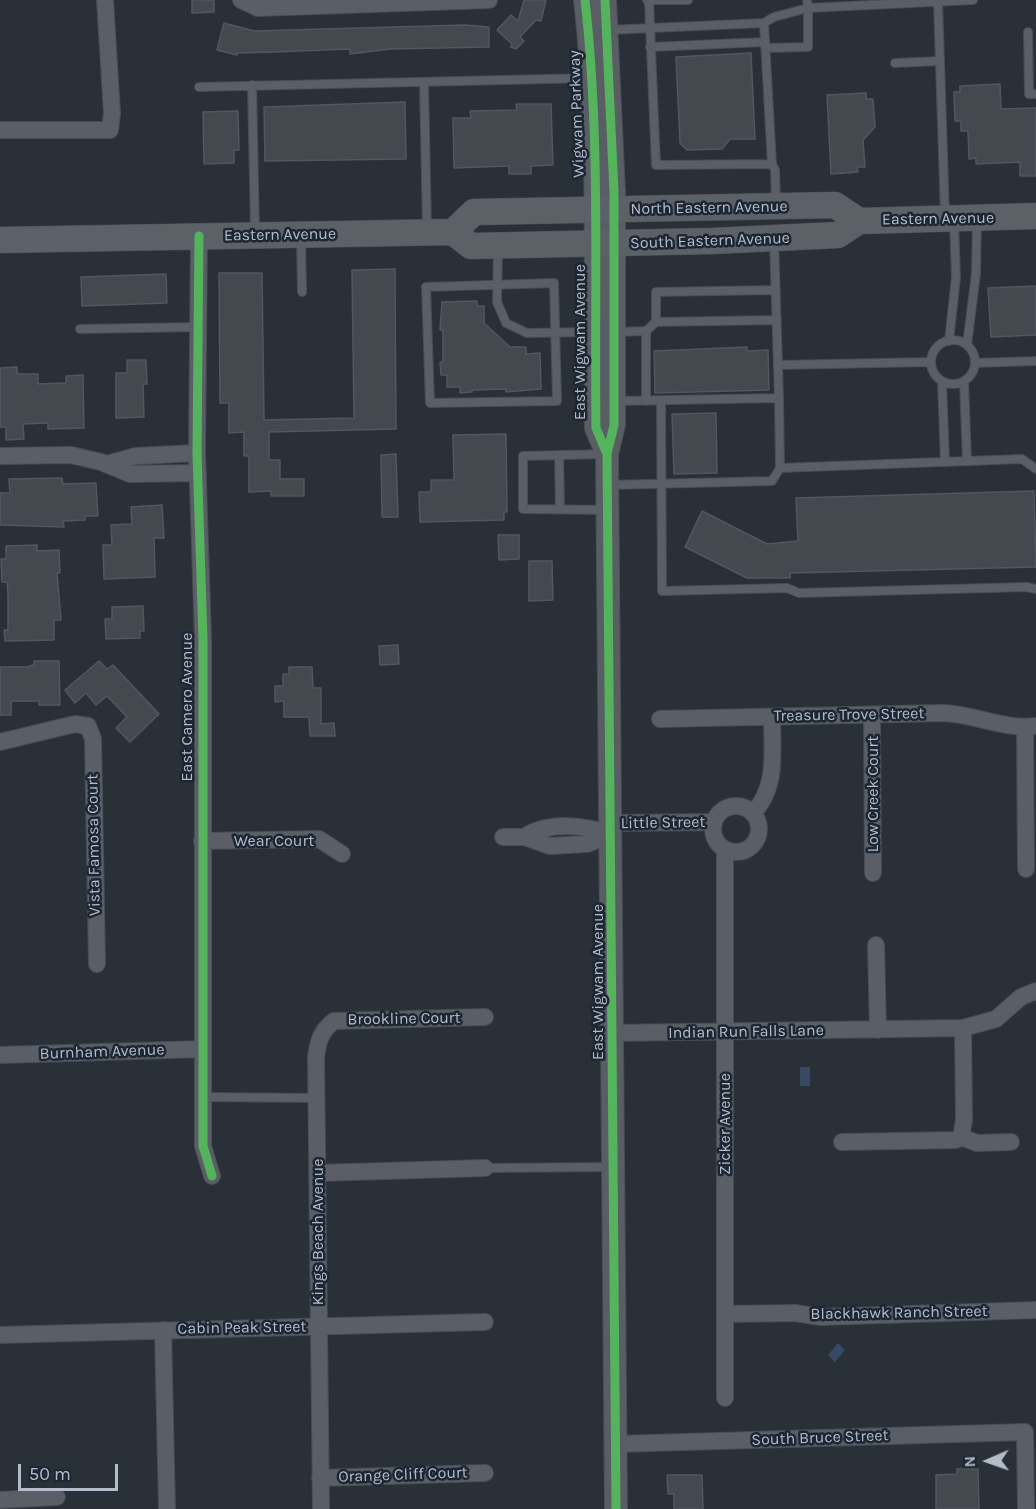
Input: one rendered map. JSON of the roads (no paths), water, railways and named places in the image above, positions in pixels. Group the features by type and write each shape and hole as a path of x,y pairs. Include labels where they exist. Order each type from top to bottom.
{"main road":[{"name":"Wigwam Parkway","path":"585,0 604,227"},
{"name":"Wigwam Parkway","path":"604,227 607,30 605,0"},
{"name":"North Eastern Avenue","path":"453,232 474,212 604,227 777,206 835,205 860,221"},
{"name":"Eastern Avenue","path":"860,221 1026,217"},
{"name":"South Eastern Avenue","path":"453,232 471,246 498,246 604,227 774,239 838,235 860,221"},
{"name":"East Wigwam Avenue","path":"604,227 604,332 596,428 607,454"},
{"name":"Eastern Avenue","path":"0,240 453,232"},
{"name":"East Wigwam Avenue","path":"604,332 614,401 614,425 607,454 614,1033 616,1509"}],"street":[{"path":"0,130 110,130 112,113 105,0"},
{"path":"243,2 258,8 489,0"},
{"name":"East Camero Avenue","path":"199,236 197,453 202,639 203,1146 212,1176"},
{"path":"107,464 126,457 197,453"},
{"path":"0,456 71,455 107,464 130,474 198,473"},
{"name":"Treasure Trove Street","path":"660,719 959,713 998,724 1030,727"},
{"name":"Low Creek Court","path":"873,715 873,873"},
{"path":"753,813 763,802 769,790 772,772 772,717"},
{"name":"Vista Famosa Court","path":"0,742 75,724 88,726 93,739 97,964"},
{"path":"1026,869 1030,727"},
{"path":"732,806 740,806 753,813 759,826 757,840 746,850 732,852 725,850 715,840 714,822 719,813 732,806"},
{"name":"Little Street","path":"503,837 524,837 550,846 587,844 612,829 714,822"},
{"name":"Wear Court","path":"202,841 319,839 342,854"},
{"name":"Zicker Avenue","path":"725,850 725,1398"},
{"path":"876,945 878,1030"},
{"name":"Indian Run Falls Lane","path":"614,1033 963,1028 996,1019 1021,997 1036,991"},
{"name":"Brookline Court","path":"325,1028 334,1021 485,1017"},
{"name":"Kings Beach Avenue","path":"321,1509 316,1057 319,1040 325,1028"},
{"path":"842,1142 956,1140 961,1137 964,1120 963,1028"},
{"name":"Burnham Avenue","path":"0,1054 203,1049"},
{"path":"961,1137 977,1143 1011,1142"},
{"path":"318,1173 485,1168"},
{"name":"Blackhawk Ranch Street","path":"726,1314 795,1313 821,1317 1036,1310"},
{"name":"Cabin Peak Street","path":"0,1335 485,1322"},
{"path":"163,1330 167,1509"},
{"name":"South Bruce Street","path":"616,1444 1025,1432 1026,1509"},
{"name":"Orange Cliff Court","path":"320,1478 485,1473"},
{"path":"0,1500 57,1497"}],"lane":[{"path":"688,0 648,1 656,165 772,164"},
{"path":"607,30 765,23 807,4 973,0"},
{"path":"938,2 940,61 959,218 976,284 967,345"},
{"path":"651,47 765,45 808,47 807,4"},
{"path":"765,23 772,164 775,170 777,206"},
{"path":"1028,32 1029,94 1036,94"},
{"path":"895,63 940,61"},
{"path":"199,87 592,78"},
{"path":"424,83 427,232"},
{"path":"252,85 255,236"},
{"path":"949,340 956,277 959,218"},
{"path":"301,234 302,292"},
{"path":"608,485 772,481 780,468 774,239"},
{"path":"498,246 496,284 499,312 506,323 527,333 646,331 656,322 777,320"},
{"path":"554,283 555,333 557,401 430,403 426,287 554,283"},
{"path":"656,322 656,292 776,290"},
{"path":"80,329 198,327"},
{"path":"646,331 646,401"},
{"path":"949,340 960,341 967,345 974,353 973,372 964,382 951,385 942,382 935,375 931,362 937,347 949,340"},
{"path":"975,363 1036,361"},
{"path":"778,364 931,362"},
{"path":"942,382 945,462"},
{"path":"964,382 967,461"},
{"path":"614,401 779,398"},
{"path":"661,401 663,591 787,588 799,593 1027,587 1036,589"},
{"path":"607,454 523,456 524,509 609,510"},
{"path":"148,455 149,474"},
{"path":"559,455 560,509"},
{"path":"780,468 1022,459 1036,469"},
{"path":"203,1097 316,1098"},
{"path":"485,1168 614,1167"}],"water":[{"path":"800,1067 810,1067 810,1086 800,1086"},
{"path":"838,1343 845,1350 835,1362 828,1355"}]}
